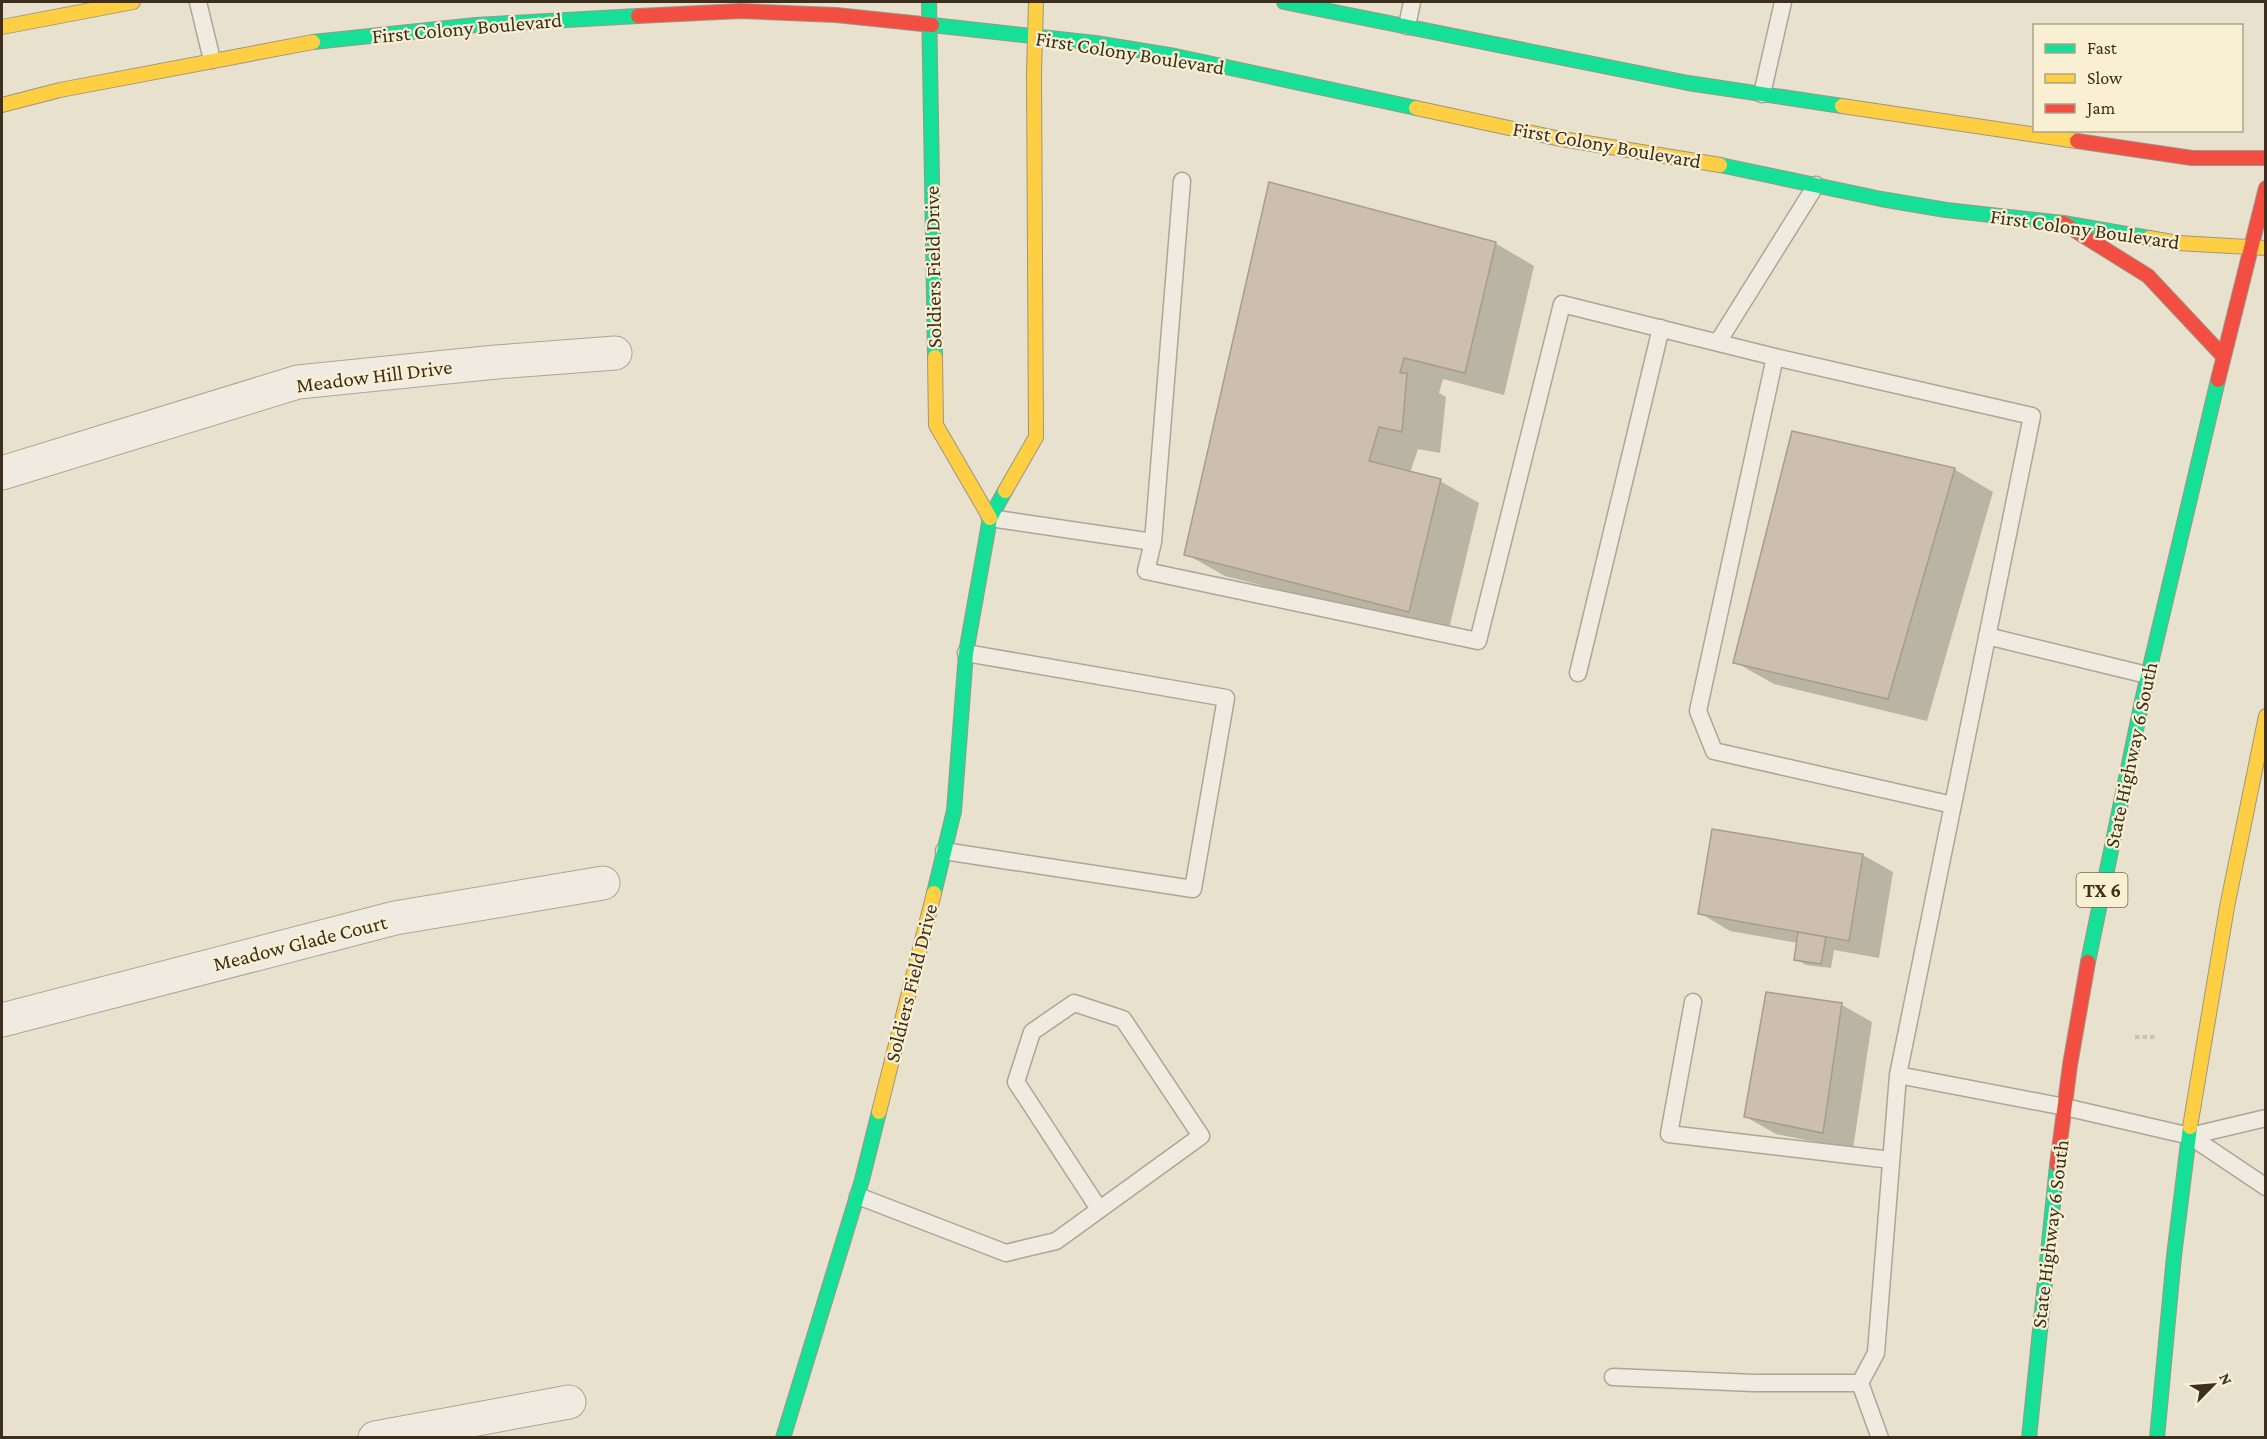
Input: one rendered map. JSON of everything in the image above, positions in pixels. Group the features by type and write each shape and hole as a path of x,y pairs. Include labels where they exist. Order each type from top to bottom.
{"main road":[{"path":"2,27 133,2"},
{"name":"Soldiers Field Drive","path":"929,2 936,425 990,518"},
{"name":"Soldiers Field Drive","path":"783,1437 858,1196 954,811 966,653 990,518 1036,437 1034,97 1036,2"},
{"path":"1284,2 1688,83 2192,158 2265,158"},
{"name":"First Colony Boulevard","path":"2,105 60,90 305,43 476,25 617,16 741,11 836,15 1095,43 1175,56 1556,138 1745,169 1946,210 2063,223 2178,243 2265,248"},
{"name":"State Highway 6 South","path":"2028,1437 2048,1232 2087,968 2147,675 2265,188"},
{"path":"2063,223 2148,276 2223,356"},
{"path":"2157,1437 2177,1229 2218,949 2265,716"}],"street":[{"name":"Meadow Hill Drive","path":"2,472 298,382 615,352"},
{"name":"Meadow Glade Court","path":"2,1020 395,918 603,883"},
{"path":"375,1437 568,1402"}],"lane":[{"path":"198,2 212,60"},
{"path":"1407,26 1412,2"},
{"path":"1762,94 1783,2"},
{"path":"1182,181 1153,542 1146,571 1478,641 1562,304 1775,357 2032,416 1898,1075 1876,1353 1860,1383 1880,1437"},
{"path":"1718,342 1816,185"},
{"path":"1578,673 1661,328"},
{"path":"1775,357 1698,711 1714,751 1953,805"},
{"path":"990,518 1153,542"},
{"path":"1987,636 2147,675"},
{"path":"944,851 1193,889 1226,698 966,653"},
{"path":"1693,1002 1669,1134 1891,1160"},
{"path":"858,1196 1006,1253 1056,1241 1201,1136 1123,1020 1074,1003 1032,1032 1016,1082 1100,1209"},
{"path":"1898,1075 2065,1107 2190,1136 2265,1186"},
{"path":"2190,1136 2265,1118"},
{"path":"1613,1377 1754,1383 1860,1383"}],"path":[{"path":"2135,1037 2156,1037"}],"building":[{"path":"1269,182 1496,242 1465,373 1404,358 1400,373 1407,373 1402,432 1379,427 1369,461 1441,479 1409,612 1184,555"},
{"path":"1792,431 1955,468 1888,699 1733,663"},
{"path":"1712,829 1863,854 1849,941 1698,914"},
{"path":"1798,932 1826,937 1821,964 1794,960"},
{"path":"1766,992 1842,1003 1823,1133 1744,1117"}],"traffic: fast":[{"path":"929,2 935,357"},
{"path":"1284,2 1688,83 1842,106"},
{"path":"313,42 476,25 638,16"},
{"path":"932,25 1095,43 1175,56 1416,108"},
{"path":"1720,165 1881,199 1946,210 2063,223 2149,238"},
{"path":"2088,962 2142,701 2218,380"},
{"path":"934,893 954,811 966,653 990,518 1005,491"},
{"path":"783,1438 862,1180 879,1112"},
{"path":"2157,1438 2174,1256 2190,1127"},
{"path":"2029,1438 2057,1165"}],"traffic: slow":[{"path":"2,27 133,2"},
{"path":"1005,491 1036,437 1034,73 1036,2"},
{"path":"2,105 60,90 313,42"},
{"path":"1842,106 2077,141"},
{"path":"1416,108 1556,138 1720,165"},
{"path":"2149,238 2178,243 2266,248"},
{"path":"935,357 936,425 990,518"},
{"path":"2190,1127 2227,907 2266,716"},
{"path":"879,1112 934,893"}],"traffic: jam":[{"path":"638,16 741,11 836,15 932,25"},
{"path":"2077,141 2192,158 2266,158"},
{"path":"2218,380 2266,188"},
{"path":"2063,223 2148,276 2223,356"},
{"path":"2057,1165 2070,1065 2088,962"}]}
